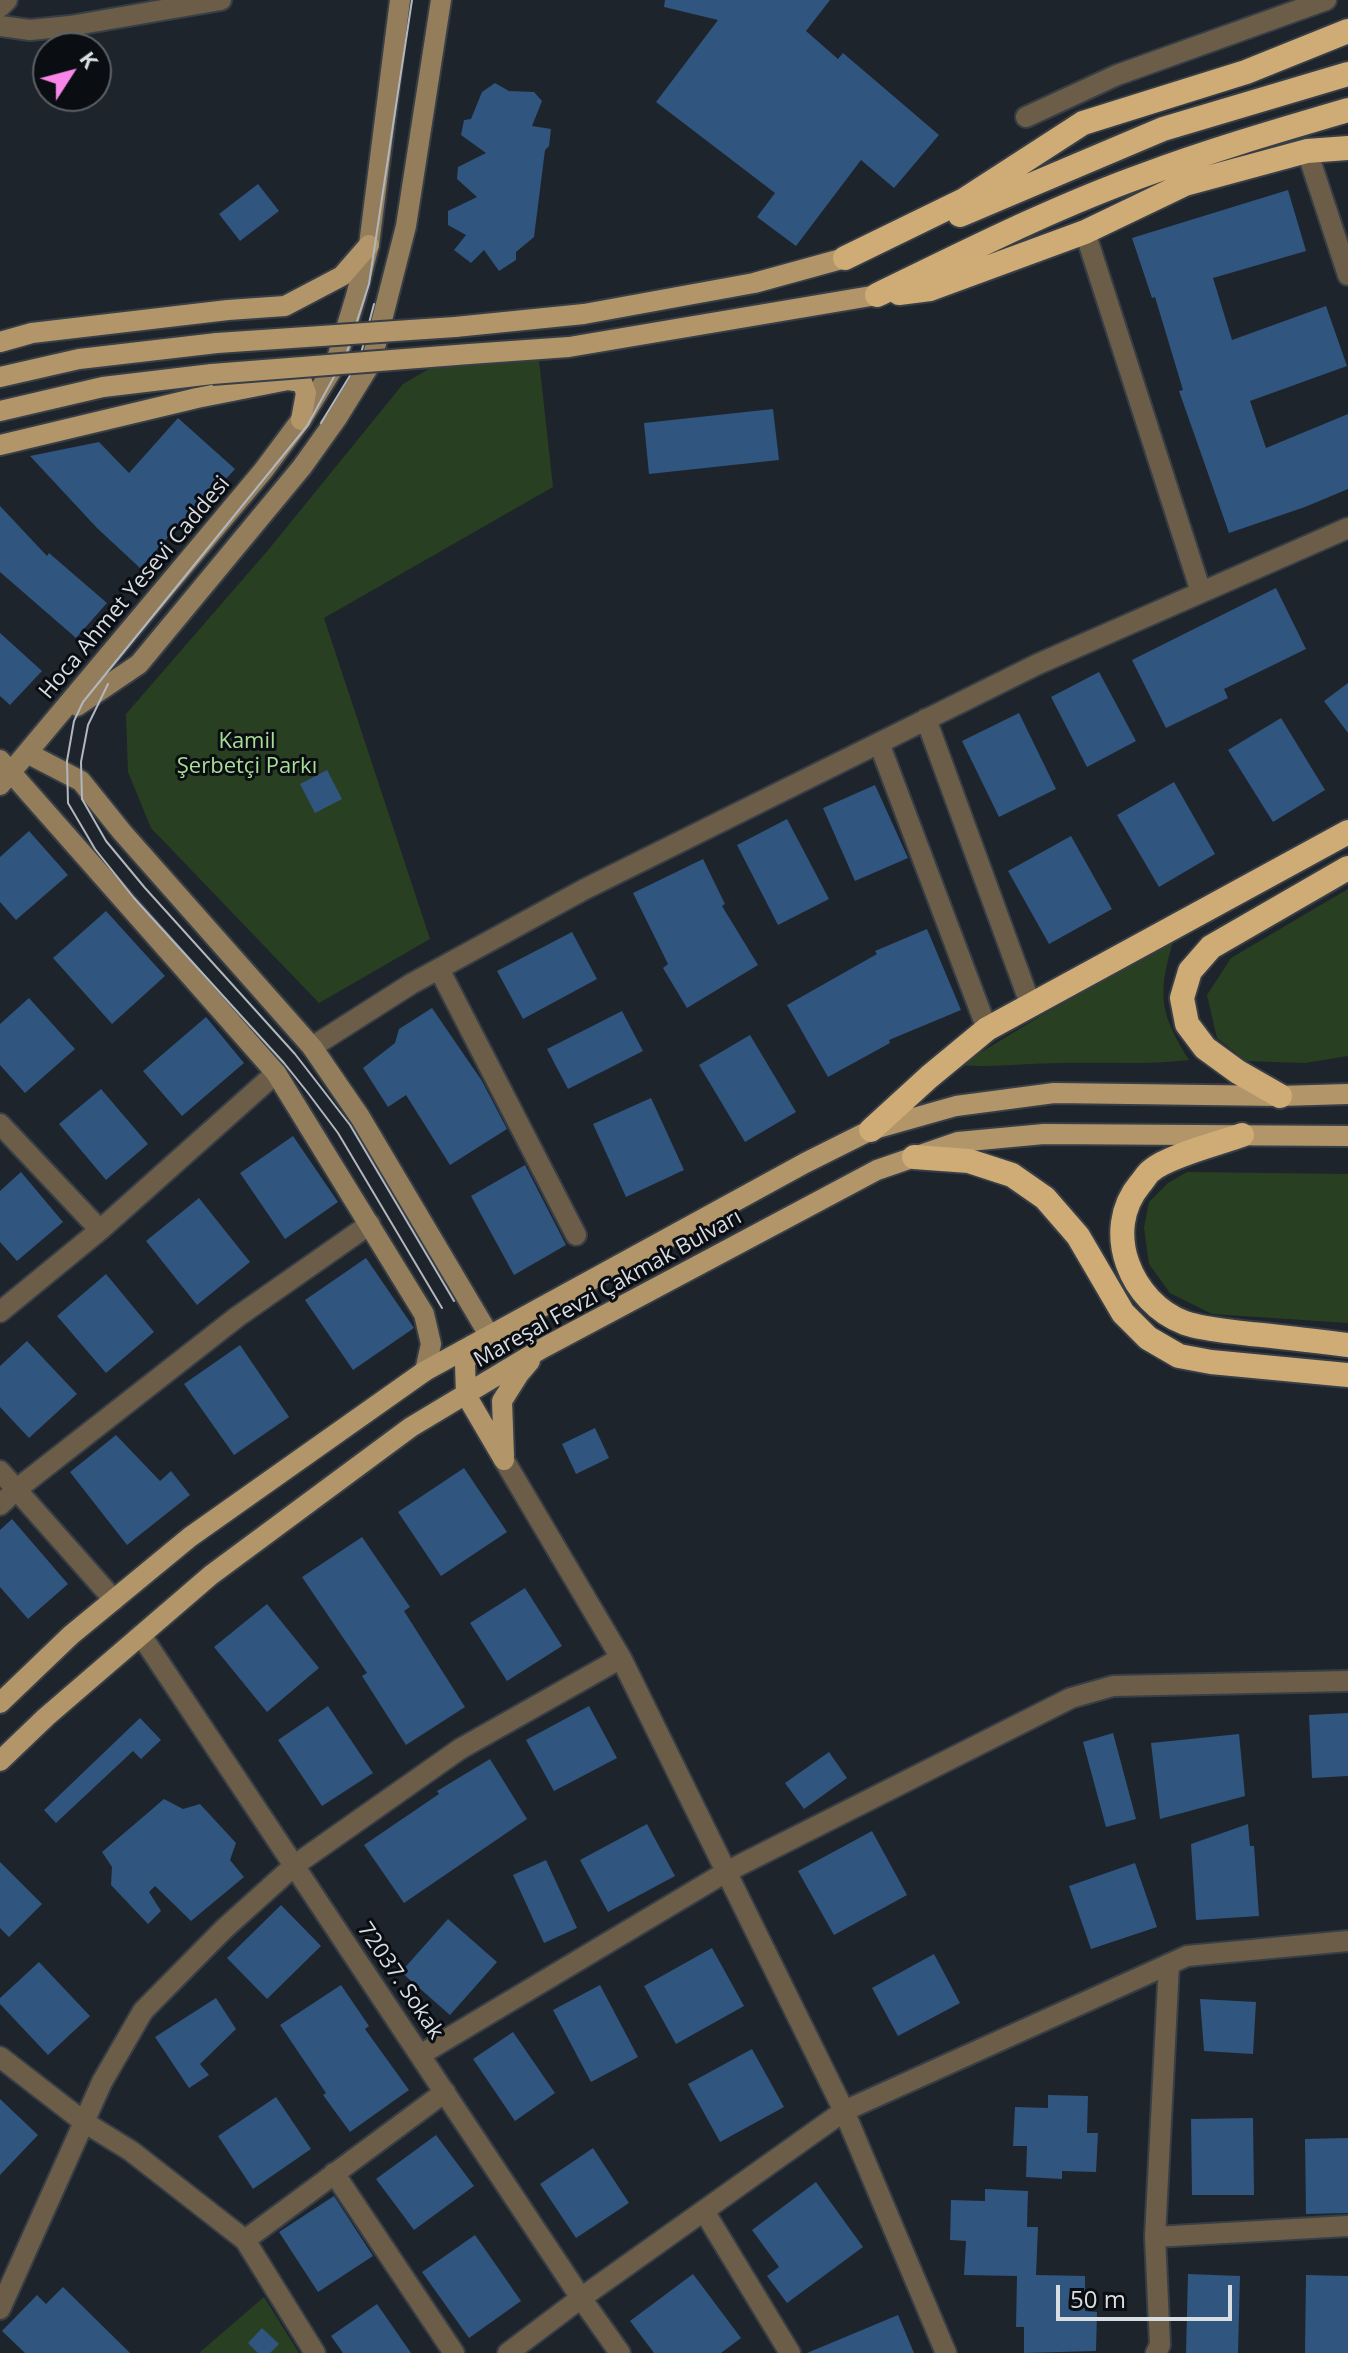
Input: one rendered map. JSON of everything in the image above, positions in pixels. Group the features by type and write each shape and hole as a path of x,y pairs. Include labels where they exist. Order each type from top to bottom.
{"highway":[{"path":"845,258 964,200 1083,123 1246,72 1348,31"},
{"path":"845,258 973,210 1163,129 1348,74"},
{"path":"877,295 1009,232 1142,175 1348,110"},
{"path":"877,295 930,289 1085,232 1185,184 1307,151 1348,148"},
{"path":"871,1130 987,1029 1348,832"},
{"path":"1280,1096 1238,1072 1205,1048 1187,1024 1182,998 1190,971 1211,947 1348,868"},
{"path":"1242,1135 1152,1169 1133,1193 1124,1217 1122,1248 1134,1281 1158,1308 1185,1322 1215,1329 1348,1345"},
{"path":"914,1157 969,1161 1012,1175 1045,1198 1078,1236 1123,1313 1148,1338 1179,1356 1348,1375"}],"main road":[{"path":"0,342 32,333 285,306 342,276 369,245"},
{"path":"0,377 79,359 217,343 455,327 584,314 754,283 845,258"},
{"path":"0,411 103,387 212,374 569,347 877,295"},
{"path":"0,445 197,398 288,380 302,382 306,393 301,420"},
{"name":"Mareşal Fevzi Çakmak Bulvarı","path":"0,1703 71,1635 190,1537 425,1371 871,1130 956,1106 1054,1093 1348,1094"},
{"name":"Mareşal Fevzi Çakmak Bulvarı","path":"0,1761 46,1717 211,1575 411,1427 541,1349 877,1170 958,1142 1044,1134 1348,1136"},
{"path":"481,1340 465,1364 466,1395 504,1460"},
{"path":"504,1460 502,1401 519,1374 541,1349"}],"street":[{"path":"0,7 7,0"},
{"path":"0,26 30,30 70,26 221,0"},
{"name":"Hoca Ahmet Yesevi Caddesi","path":"54,722 253,483 301,420 335,365 369,245 400,0"},
{"name":"Hoca Ahmet Yesevi Caddesi","path":"54,722 139,664 302,467 371,363 406,226 441,0"},
{"path":"1026,117 1117,75 1326,0"},
{"path":"1307,151 1348,275"},
{"path":"1085,232 1201,592"},
{"path":"312,1047 411,984 585,889 1038,664 1348,528"},
{"path":"926,719 1031,1006"},
{"path":"54,722 27,753 4,772 276,1073 424,1314 431,1344 425,1371"},
{"path":"879,743 987,1029"},
{"path":"27,753 81,781 122,832 312,1047 360,1117 481,1340"},
{"path":"439,969 576,1235"},
{"path":"0,1312 100,1230 276,1073"},
{"path":"0,1124 100,1230"},
{"path":"0,1505 237,1317 370,1224"},
{"path":"504,1460 621,1658 844,2111 946,2353"},
{"path":"0,1471 114,1600"},
{"name":"72037. Sokak","path":"141,1635 620,2353"},
{"path":"0,2309 102,2082 143,2011 224,1929 295,1865 460,1749 621,1658"},
{"path":"420,2055 726,1872 1071,1698 1113,1686 1348,1681"},
{"path":"508,2353 844,2111 1187,1956 1348,1941"},
{"path":"1156,2353 1160,2345 1155,2237 1169,1964"},
{"path":"0,2057 84,2122 131,2151 245,2240 315,2353"},
{"path":"245,2240 445,2092"},
{"path":"334,2173 454,2353"},
{"path":"704,2211 790,2353"},
{"path":"1155,2237 1348,2226"}],"green space":[{"name":"Kamil Şerbetçi Parkı","path":"539,360 553,487 324,618 430,939 319,1003 151,828 128,772 126,714 269,549 403,384 441,362"},
{"path":"1348,889 1348,1056 1305,1063 1246,1061 1217,1038 1207,995 1231,958"},
{"path":"1173,942 1165,976 1164,1004 1172,1030 1189,1060 960,1065 1044,1014"},
{"path":"1187,1172 1348,1174 1348,1323 1212,1314 1170,1293 1149,1264 1144,1228 1149,1202 1168,1183"},
{"path":"264,2297 299,2353 199,2353"}],"building":[{"path":"665,0 830,0 806,31 838,59 843,53 939,135 894,188 861,160 796,246 757,217 775,193 656,102 718,20 664,7"},
{"path":"495,83 509,91 534,92 542,101 532,126 551,129 549,146 545,150 534,237 516,252 516,260 499,271 484,250 471,263 454,250 466,235 448,225 448,211 477,197 457,179 458,167 486,153 461,135 464,120 471,119 482,92"},
{"path":"258,184 279,211 240,241 219,214"},
{"path":"1288,190 1306,251 1213,278 1232,340 1326,306 1347,366 1250,401 1266,448 1348,414 1348,489 1229,533 1179,391 1183,390 1155,297 1152,298 1132,238"},
{"path":"773,409 779,460 649,474 644,423"},
{"path":"178,418 235,469 140,568 97,528 30,456 99,442 129,473"},
{"path":"0,506 47,556 49,553 107,603 76,638 0,572"},
{"path":"1276,588 1306,649 1224,689 1228,698 1166,728 1132,660"},
{"path":"0,633 42,671 10,705 0,696"},
{"path":"1099,672 1136,741 1087,767 1051,697"},
{"path":"1348,683 1348,733 1324,701"},
{"path":"1019,713 1056,789 999,817 962,741"},
{"path":"1281,718 1325,790 1273,822 1228,750"},
{"path":"327,770 342,799 315,813 300,784"},
{"path":"1174,782 1215,854 1159,887 1117,815"},
{"path":"875,785 908,858 855,881 823,808"},
{"path":"787,819 829,899 778,925 737,845"},
{"path":"29,831 68,875 16,920 0,902 0,857"},
{"path":"1071,836 1112,909 1049,944 1008,871"},
{"path":"703,859 725,904 722,906 758,965 687,1008 663,968 668,964 633,893"},
{"path":"106,911 165,976 112,1024 53,958"},
{"path":"927,929 961,1010 889,1040 890,1043 828,1077 787,1005 877,954 875,951"},
{"path":"572,932 597,979 523,1019 497,971"},
{"path":"29,998 75,1049 25,1093 0,1065 0,1024"},
{"path":"432,1008 482,1081 507,1129 450,1165 406,1095 388,1107 363,1068 395,1043 399,1029"},
{"path":"622,1011 643,1051 568,1089 547,1049"},
{"path":"206,1017 244,1063 182,1116 143,1071"},
{"path":"750,1035 796,1112 745,1142 699,1065"},
{"path":"101,1089 148,1144 106,1180 59,1124"},
{"path":"651,1098 684,1170 626,1197 593,1124"},
{"path":"293,1136 338,1202 285,1239 240,1173"},
{"path":"525,1165 566,1245 514,1275 471,1196"},
{"path":"21,1172 63,1222 17,1261 0,1242 0,1191"},
{"path":"199,1198 250,1262 197,1305 146,1241"},
{"path":"366,1258 414,1328 353,1370 305,1300"},
{"path":"106,1274 154,1332 106,1373 57,1316"},
{"path":"27,1341 77,1394 29,1438 0,1407 0,1366"},
{"path":"240,1345 289,1417 234,1455 184,1384"},
{"path":"595,1428 609,1458 576,1474 562,1444"},
{"path":"116,1435 160,1481 171,1471 190,1495 127,1545 70,1472"},
{"path":"464,1468 507,1532 441,1576 398,1512"},
{"path":"12,1519 68,1584 28,1619 0,1587 0,1530"},
{"path":"362,1537 410,1607 404,1611 465,1707 406,1745 362,1676 367,1673 302,1577"},
{"path":"525,1588 562,1646 507,1681 470,1623"},
{"path":"267,1604 319,1668 267,1712 214,1647"},
{"path":"328,1706 373,1773 322,1806 278,1740"},
{"path":"589,1706 617,1758 554,1791 526,1740"},
{"path":"1348,1713 1348,1776 1312,1778 1309,1715"},
{"path":"140,1718 161,1740 141,1759 133,1751 56,1823 44,1810"},
{"path":"1113,1733 1136,1819 1106,1827 1083,1742"},
{"path":"1239,1734 1245,1796 1160,1819 1151,1743"},
{"path":"829,1752 847,1778 804,1809 785,1783"},
{"path":"490,1759 527,1819 404,1903 364,1845 439,1794 437,1791"},
{"path":"164,1799 183,1809 200,1804 236,1843 230,1860 244,1877 191,1921 155,1886 149,1892 161,1911 148,1924 111,1885 112,1867 102,1852"},
{"path":"647,1824 675,1876 608,1912 580,1860"},
{"path":"1248,1824 1250,1846 1254,1846 1259,1916 1196,1920 1191,1844"},
{"path":"872,1831 907,1895 834,1935 798,1871"},
{"path":"546,1860 577,1928 544,1943 513,1875"},
{"path":"0,1862 42,1904 9,1937 0,1928"},
{"path":"1135,1863 1157,1927 1091,1949 1069,1886"},
{"path":"281,1905 321,1946 267,1999 227,1958"},
{"path":"448,1919 497,1962 450,2015 401,1972"},
{"path":"712,1948 744,2006 676,2044 644,1986"},
{"path":"934,1954 960,2003 898,2036 872,1988"},
{"path":"39,1962 90,2016 48,2055 0,2004 0,1998"},
{"path":"341,1985 369,2026 365,2029 409,2090 350,2132 280,2025"},
{"path":"600,1985 638,2057 591,2082 553,2010"},
{"path":"216,1998 236,2029 200,2064 209,2075 189,2088 155,2037"},
{"path":"1200,1999 1256,2002 1253,2054 1204,2051"},
{"path":"513,2032 555,2093 515,2121 473,2059"},
{"path":"752,2049 784,2107 720,2142 688,2084"},
{"path":"1048,2095 1088,2096 1087,2133 1098,2133 1096,2172 1062,2171 1062,2179 1026,2177 1027,2146 1013,2146 1015,2107 1048,2108"},
{"path":"276,2097 311,2149 253,2189 218,2136"},
{"path":"0,2099 38,2135 0,2175"},
{"path":"1253,2118 1254,2195 1192,2195 1191,2119"},
{"path":"436,2135 474,2186 414,2230 376,2179"},
{"path":"1348,2138 1348,2213 1306,2214 1305,2139"},
{"path":"593,2148 629,2203 576,2238 540,2184"},
{"path":"816,2182 863,2247 787,2303 767,2276 779,2267 752,2230"},
{"path":"985,2189 1028,2191 1027,2227 1038,2227 1036,2275 1085,2276 1085,2311 1097,2312 1096,2351 1024,2353 1024,2327 1016,2327 1017,2276 964,2275 966,2241 950,2240 951,2200 985,2201"},
{"path":"334,2196 373,2256 318,2292 279,2232"},
{"path":"475,2235 521,2301 469,2338 422,2272"},
{"path":"693,2274 741,2338 721,2353 654,2353 630,2321"},
{"path":"1188,2274 1240,2276 1238,2353 1186,2353"},
{"path":"1306,2275 1348,2276 1348,2353 1305,2353"},
{"path":"63,2287 130,2353 25,2353 2,2331 37,2295 46,2304"},
{"path":"377,2304 411,2353 343,2353 331,2336"},
{"path":"898,2315 914,2353 807,2353"},
{"path":"262,2328 279,2344 270,2353 258,2353 248,2343"}],"tram line":[{"path":"412,0 369,284 346,355 307,426 83,702 74,721 67,761 68,803 95,849 134,898 308,1093 338,1133 442,1308"},
{"path":"321,423 359,361 374,304"},
{"path":"108,684 88,725 81,762 82,799 106,841 295,1054 350,1125 454,1301"}]}
